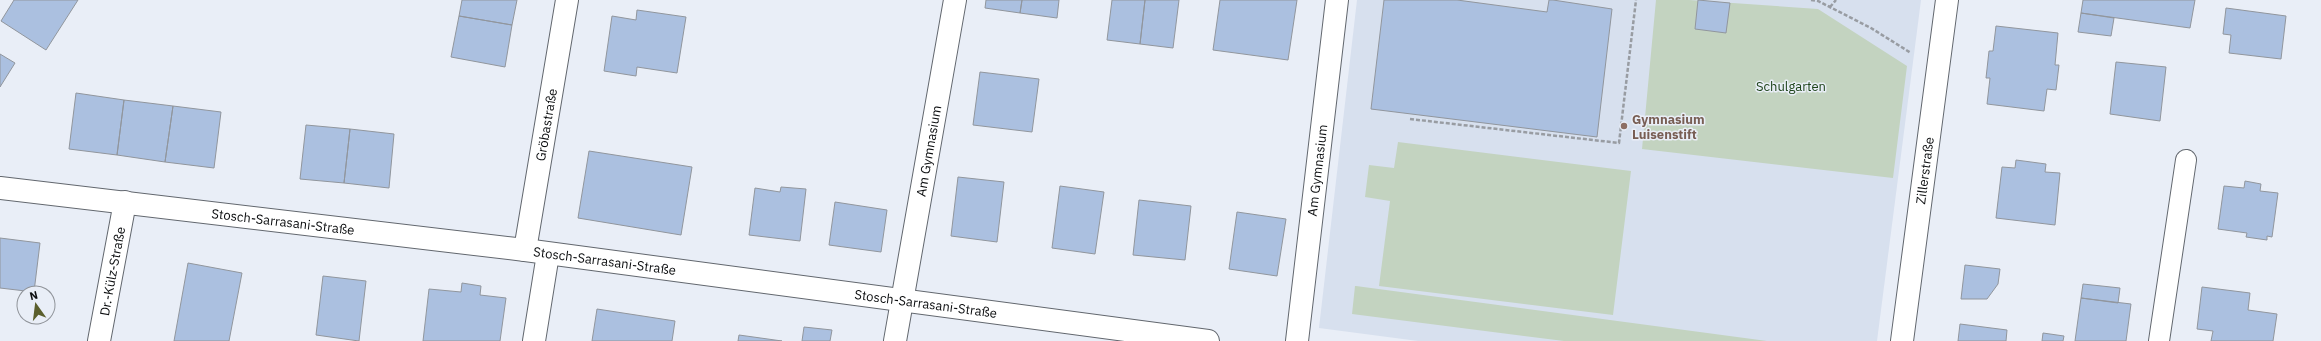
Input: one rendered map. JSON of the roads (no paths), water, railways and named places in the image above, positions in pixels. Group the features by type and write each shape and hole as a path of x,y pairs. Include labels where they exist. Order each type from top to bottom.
{"street":[{"name":"Gröbastraße","path":"525,250 567,0"},
{"name":"Am Gymnasium","path":"895,341 955,0"},
{"name":"Am Gymnasium","path":"1297,341 1337,0"},
{"name":"Zillerstraße","path":"1902,341 1947,0"},
{"name":"Stosch-Sarrasani-Straße","path":"0,188 525,250 1208,341"},
{"name":"Dr.-Külz-Straße","path":"99,341 125,202"},
{"path":"534,341 548,254"}],"lane":[{"path":"2159,341 2186,160"}],"place":[{"name":"Gymnasium Luisenstift","path":"1624,126"}],"park label":[{"name":"Schulgarten","path":"1791,86"}]}
